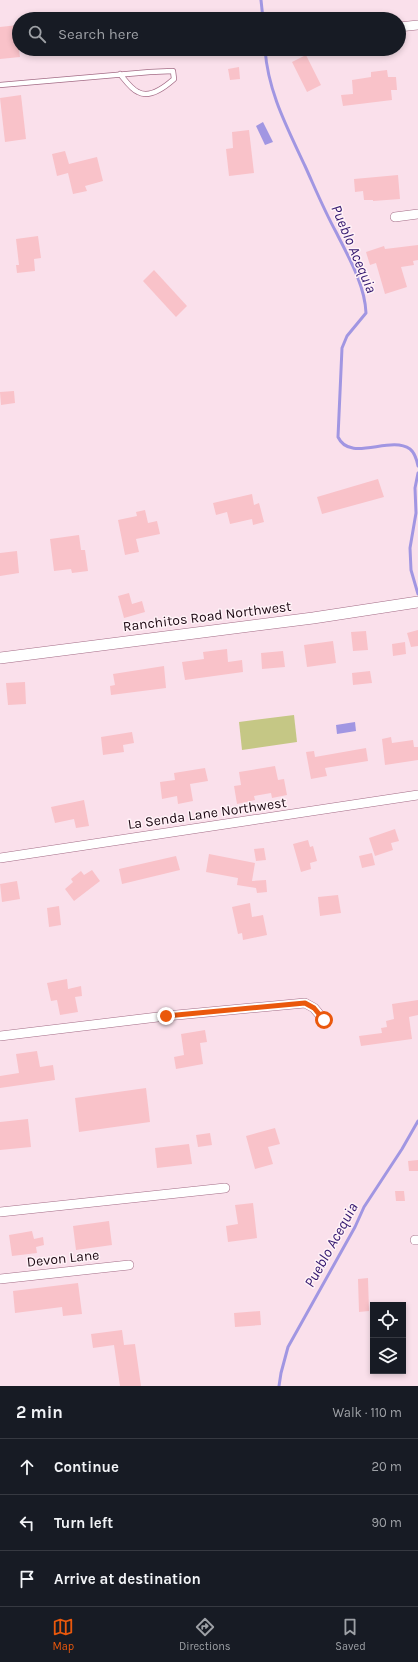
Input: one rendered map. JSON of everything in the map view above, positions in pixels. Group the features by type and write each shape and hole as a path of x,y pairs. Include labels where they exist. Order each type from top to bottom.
{"street":[{"path":"406,26 418,25"},
{"path":"395,217 418,214"},
{"name":"Ranchitos Road Northwest","path":"0,658 313,618 418,602"},
{"name":"La Senda Lane Northwest","path":"0,858 418,795"},
{"path":"0,1036 166,1016 283,1004 305,1003 314,1008 324,1020"},
{"path":"0,1212 225,1188"},
{"name":"Devon Lane","path":"0,1279 128,1265"}],"lane":[{"path":"0,85 120,74 173,71 174,79 164,88 149,94 138,93 120,74"}],"green space":[{"path":"294,715 297,742 242,750 239,722"}],"shaded area":[{"path":"263,122 273,142 265,145 256,126"},
{"path":"355,722 356,731 337,734 336,725"}],"building":[{"path":"12,26 12,56 20,57 0,59 0,27"},
{"path":"306,56 321,85 307,92 292,62"},
{"path":"239,67 240,79 230,80 228,69"},
{"path":"387,70 388,77 396,77 397,90 391,90 392,100 343,106 341,95 353,94 352,80 371,77 371,72"},
{"path":"21,95 26,139 5,142 0,98"},
{"path":"249,130 254,173 229,176 226,149 233,148 232,132"},
{"path":"65,151 69,164 97,157 103,181 85,186 87,191 73,194 68,173 57,176 52,154"},
{"path":"398,175 400,199 373,201 364,200 363,191 355,192 354,179"},
{"path":"38,236 41,258 34,259 35,271 17,273 16,265 19,265 16,239"},
{"path":"418,245 418,260 413,261 414,265 401,267 407,287 385,294 376,263 370,265 366,252 384,246 385,249"},
{"path":"154,270 187,306 176,317 143,281"},
{"path":"14,391 15,403 1,405 0,392"},
{"path":"378,479 384,497 322,514 317,497"},
{"path":"252,494 254,505 259,503 264,522 253,525 252,519 230,524 227,512 216,515 213,503"},
{"path":"145,510 148,523 157,521 160,534 136,539 139,552 125,555 118,520 137,516 136,512"},
{"path":"79,535 81,550 85,550 88,571 72,573 71,569 54,571 50,539"},
{"path":"17,551 19,573 0,576 0,553"},
{"path":"129,593 132,604 142,601 145,612 124,618 118,596"},
{"path":"418,630 418,646 411,647 407,633"},
{"path":"366,631 368,650 353,651 351,632"},
{"path":"333,641 336,663 307,667 304,645"},
{"path":"405,642 406,654 393,656 392,644"},
{"path":"227,649 228,662 242,660 243,672 185,680 182,662 204,659 203,652"},
{"path":"283,651 285,667 262,669 261,653"},
{"path":"164,666 166,688 111,695 110,686 115,685 113,674"},
{"path":"370,671 372,683 353,685 352,673"},
{"path":"25,682 26,704 8,705 6,683"},
{"path":"132,732 134,743 123,745 124,752 103,755 101,737"},
{"path":"391,737 392,743 413,740 414,747 418,747 418,760 385,765 382,739"},
{"path":"366,748 368,761 325,768 327,776 311,779 306,752 314,751 315,757"},
{"path":"275,766 278,780 284,779 287,795 272,798 271,793 254,796 255,800 237,804 234,786 241,785 239,772"},
{"path":"205,768 208,781 190,784 193,801 178,804 177,796 162,799 160,782 175,780 174,773"},
{"path":"84,800 89,826 76,828 74,819 55,823 51,807"},
{"path":"395,829 399,841 391,843 393,850 375,856 369,838"},
{"path":"308,840 310,847 313,846 317,861 310,863 311,869 301,872 293,844"},
{"path":"264,848 266,860 256,861 254,849"},
{"path":"372,853 375,865 362,868 359,856"},
{"path":"209,854 255,863 252,881 266,880 267,892 257,893 256,888 237,885 238,878 206,872"},
{"path":"176,856 180,870 122,884 119,869"},
{"path":"92,870 100,881 74,901 65,889 73,882 71,879 81,871 84,875"},
{"path":"17,881 20,899 2,902 0,884"},
{"path":"338,895 341,913 320,916 318,897"},
{"path":"250,903 252,917 263,915 267,935 243,940 242,933 238,934 232,907"},
{"path":"59,906 61,925 49,927 47,908"},
{"path":"67,979 68,989 81,986 82,996 75,997 78,1012 60,1015 57,1000 51,1001 47,983"},
{"path":"418,1000 418,1015 409,1017 412,1039 361,1046 359,1036 382,1033 381,1028 387,1027 386,1021 394,1019 392,1004"},
{"path":"205,1030 207,1042 200,1043 203,1064 176,1069 174,1057 184,1055 181,1034"},
{"path":"37,1051 40,1067 53,1065 55,1080 0,1088 0,1076 19,1073 16,1054"},
{"path":"146,1088 150,1122 79,1132 75,1098"},
{"path":"28,1119 31,1147 0,1150 0,1122"},
{"path":"275,1128 280,1144 268,1147 273,1164 255,1169 246,1136"},
{"path":"210,1133 212,1145 198,1147 196,1135"},
{"path":"189,1144 192,1164 157,1168 155,1148"},
{"path":"418,1160 418,1171 409,1171 408,1161"},
{"path":"395,1191 404,1191 405,1201 396,1201"},
{"path":"253,1203 257,1238 228,1242 226,1226 238,1224 235,1205"},
{"path":"109,1221 112,1245 76,1250 73,1226"},
{"path":"32,1231 34,1239 43,1237 44,1245 36,1247 37,1253 12,1256 9,1235"},
{"path":"368,1278 369,1311 359,1312 358,1279"},
{"path":"78,1283 82,1314 63,1316 62,1307 15,1313 13,1291"},
{"path":"260,1311 261,1325 235,1327 234,1313"},
{"path":"122,1330 124,1345 135,1344 141,1386 120,1386 114,1345 93,1348 91,1334"}],"waterway":[{"name":"Pueblo Acequia","path":"261,0 262,12"},
{"name":"Pueblo Acequia","path":"266,56 270,80 279,109 355,271 365,302 366,313 347,336 342,348 338,437 344,444 352,448 361,449 392,445 402,446 412,451 416,457 418,466"},
{"name":"Pueblo Acequia","path":"418,473 415,488 416,513 410,548 411,570 418,594"},
{"name":"Pueblo Acequia","path":"279,1386 288,1347 355,1227 364,1207 402,1149 418,1121"}],"route":[{"path":"166,1016 305,1003 314,1008 324,1020"}]}
